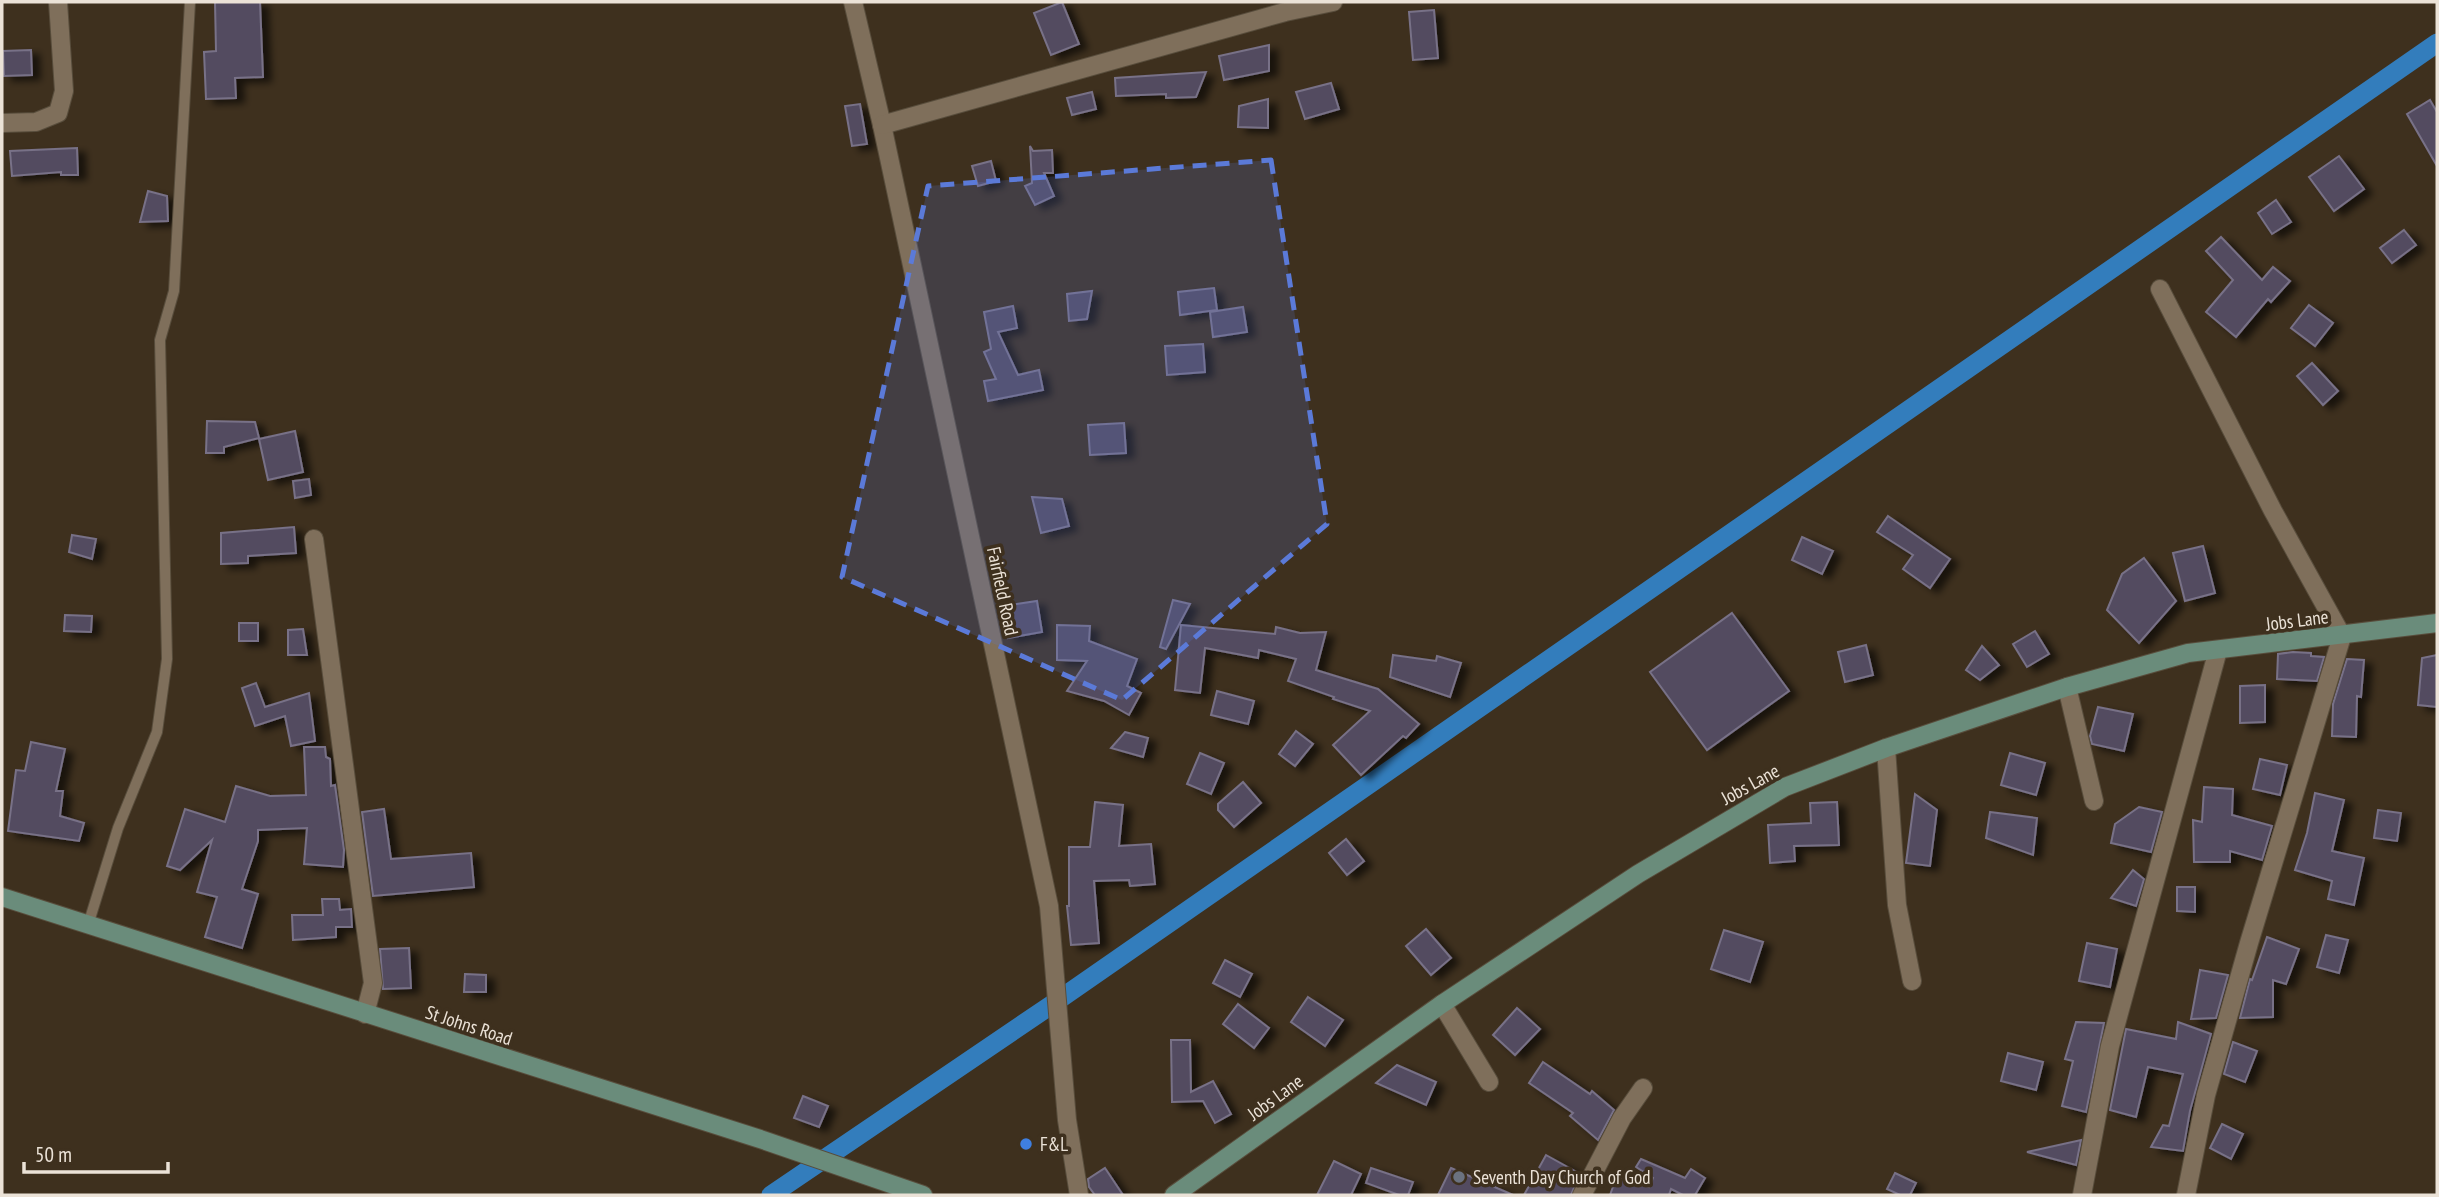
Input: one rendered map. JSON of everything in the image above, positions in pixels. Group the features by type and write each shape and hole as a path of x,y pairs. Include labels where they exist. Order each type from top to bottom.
{"street":[{"path":"2,123 36,122 58,113 64,91 58,2"},
{"name":"Fairfield Road","path":"853,2 882,125 1049,906 1067,1121 1079,1195"},
{"path":"882,125 1286,12 1333,2"},
{"path":"2160,289 2273,511 2342,636 2206,1095 2186,1195"},
{"path":"314,539 373,983 365,1014"},
{"name":"Jobs Lane","path":"1174,1195 1442,1004 1638,874 1785,787 1886,748 2067,687 2188,653 2437,623"},
{"path":"2082,1195 2110,1046 2218,650"},
{"path":"2067,687 2094,801"},
{"path":"1886,748 1897,905 1912,981"},
{"name":"St Johns Road","path":"2,897 763,1140 923,1195"},
{"path":"1442,1004 1489,1082"},
{"path":"1582,1195 1622,1118 1643,1088"}],"lane":[{"path":"88,925 118,828 157,732 167,659 160,340 174,291 190,2"}],"highlighted area":[{"path":"1271,160 1327,524 1122,700 842,577 928,186"}],"building":[{"path":"215,2 260,2 263,77 235,78 236,98 206,99 204,52 216,51"},
{"path":"1062,2 1079,44 1051,55 1034,13"},
{"path":"1434,10 1438,58 1413,60 1409,12"},
{"path":"1269,45 1269,71 1224,80 1219,56"},
{"path":"31,50 32,75 4,76 3,51"},
{"path":"1206,72 1196,97 1166,98 1166,94 1116,96 1115,78"},
{"path":"1331,83 1339,109 1305,119 1296,92"},
{"path":"1092,92 1096,109 1072,115 1067,98"},
{"path":"1268,99 1268,128 1238,127 1239,106"},
{"path":"2430,100 2437,112 2437,166 2407,114"},
{"path":"860,104 867,144 852,146 845,106"},
{"path":"1030,146 1033,151 1052,150 1053,173 1044,173 1054,196 1035,205 1025,186 1032,183"},
{"path":"77,148 78,175 61,175 61,172 12,176 10,151"},
{"path":"2339,156 2364,189 2334,211 2309,177"},
{"path":"991,161 996,181 978,186 972,166"},
{"path":"148,191 167,196 168,221 140,222"},
{"path":"2276,200 2291,222 2272,234 2258,213"},
{"path":"2404,230 2416,245 2392,263 2380,248"},
{"path":"2221,237 2262,280 2273,267 2290,281 2271,302 2268,299 2236,337 2206,312 2233,280 2206,251"},
{"path":"1214,288 1217,310 1180,315 1178,292"},
{"path":"1092,291 1087,319 1069,321 1067,294"},
{"path":"2309,305 2333,323 2315,346 2291,328"},
{"path":"1013,306 1017,328 998,332 1018,375 1039,370 1043,390 988,401 984,381 996,379 984,352 991,349 984,312"},
{"path":"1243,307 1247,332 1213,337 1210,312"},
{"path":"1203,344 1205,372 1167,375 1165,346"},
{"path":"2312,363 2338,391 2323,405 2297,376"},
{"path":"207,421 255,422 259,438 224,447 224,453 206,453"},
{"path":"1124,423 1126,453 1090,455 1088,425"},
{"path":"295,431 303,472 268,480 259,439"},
{"path":"309,479 311,495 295,498 293,481"},
{"path":"1032,497 1062,499 1069,526 1041,533"},
{"path":"1888,516 1950,559 1930,588 1903,569 1913,555 1877,532"},
{"path":"294,527 296,553 248,556 248,563 221,564 221,533"},
{"path":"72,535 96,539 92,559 69,552"},
{"path":"1802,537 1833,551 1822,574 1792,560"},
{"path":"2203,546 2215,593 2185,601 2173,553"},
{"path":"2144,558 2176,601 2139,643 2107,610 2122,574"},
{"path":"1173,600 1190,604 1166,649 1160,647"},
{"path":"1037,601 1042,632 1008,638 1003,606"},
{"path":"1732,613 1789,691 1707,750 1650,672"},
{"path":"65,615 92,616 91,632 64,631"},
{"path":"239,623 258,623 258,641 239,641"},
{"path":"1057,625 1090,626 1089,641 1137,659 1127,686 1141,693 1129,715 1104,701 1067,691 1087,661 1057,660"},
{"path":"1181,625 1275,634 1276,627 1300,633 1326,632 1316,670 1378,689 1419,724 1361,775 1333,745 1370,711 1288,681 1296,659 1259,650 1258,658 1205,648 1200,693 1175,690"},
{"path":"303,629 307,655 288,655 288,630"},
{"path":"2035,631 2049,654 2027,667 2013,644"},
{"path":"1866,645 1873,675 1845,682 1838,652"},
{"path":"1982,646 1999,665 1980,680 1966,670"},
{"path":"2293,652 2324,657 2317,681 2277,679 2278,654"},
{"path":"1393,655 1436,661 1437,656 1461,663 1450,697 1390,677"},
{"path":"2437,655 2437,707 2418,705 2422,658"},
{"path":"2347,659 2364,660 2361,697 2357,696 2356,737 2332,736 2333,704"},
{"path":"256,683 265,707 309,693 315,741 291,746 285,716 255,726 242,688"},
{"path":"2265,685 2265,722 2240,723 2240,686"},
{"path":"1217,691 1254,701 1248,724 1211,715"},
{"path":"2098,707 2133,714 2124,751 2092,744 2090,736"},
{"path":"1296,731 1313,744 1295,766 1279,754"},
{"path":"1125,732 1148,738 1143,757 1111,748"},
{"path":"31,742 65,749 56,791 63,791 60,816 84,823 79,841 8,831 16,770 25,771"},
{"path":"304,747 325,747 326,757 330,759 331,786 335,785 344,850 343,867 304,864 307,828 258,830 258,841 242,889 258,894 242,948 205,937 217,897 197,892 212,840 180,870 167,866 185,809 225,822 236,786 270,796 306,795"},
{"path":"1200,753 1224,763 1211,794 1187,784"},
{"path":"2010,753 2045,763 2036,795 2001,785"},
{"path":"2260,759 2287,765 2280,795 2253,789"},
{"path":"1243,782 1261,803 1234,827 1218,810 1218,804"},
{"path":"2204,787 2233,789 2232,815 2272,826 2262,860 2230,851 2230,862 2194,862 2193,820 2202,822"},
{"path":"2315,793 2344,800 2332,851 2364,858 2354,905 2328,899 2332,881 2295,870 2307,833"},
{"path":"1915,794 1937,810 1930,866 1906,863"},
{"path":"1095,802 1123,805 1119,846 1151,844 1155,884 1130,886 1129,880 1094,881 1099,943 1071,945 1067,906 1069,847 1090,847"},
{"path":"1837,802 1839,845 1794,846 1795,861 1770,863 1768,825 1811,823 1810,803"},
{"path":"2139,807 2162,812 2151,852 2111,843 2115,824"},
{"path":"384,809 391,859 471,853 474,887 373,896 362,812"},
{"path":"2378,810 2401,813 2397,841 2374,838"},
{"path":"1990,812 2037,818 2033,855 1986,838"},
{"path":"1346,839 1364,861 1347,875 1329,853"},
{"path":"2133,870 2144,879 2136,906 2111,898"},
{"path":"2177,887 2195,887 2195,912 2177,911"},
{"path":"322,899 339,899 340,910 351,909 352,927 336,927 336,937 293,940 292,915 323,915"},
{"path":"1426,929 1451,958 1431,975 1406,946"},
{"path":"1724,930 1763,942 1750,982 1711,969"},
{"path":"2326,935 2348,940 2339,973 2317,967"},
{"path":"2267,937 2299,949 2286,984 2273,980 2273,1017 2240,1018 2250,979 2252,980"},
{"path":"2087,943 2117,949 2110,987 2079,981"},
{"path":"409,948 411,988 383,989 380,949"},
{"path":"1225,960 1252,974 1240,997 1213,983"},
{"path":"2200,970 2228,975 2216,1018 2191,1019"},
{"path":"465,974 486,975 486,992 464,992"},
{"path":"1308,997 1343,1020 1325,1046 1291,1022"},
{"path":"1238,1004 1269,1028 1254,1048 1223,1024"},
{"path":"1517,1008 1540,1029 1515,1055 1493,1035"},
{"path":"2076,1022 2104,1023 2086,1112 2062,1106 2073,1061 2065,1059"},
{"path":"2178,1022 2211,1034 2190,1111 2183,1151 2151,1147 2163,1125 2169,1126 2183,1074 2148,1067 2136,1117 2110,1110 2126,1029 2176,1039"},
{"path":"1171,1040 1190,1040 1191,1092 1213,1081 1231,1114 1215,1123 1203,1101 1172,1102"},
{"path":"2233,1042 2257,1051 2245,1082 2224,1074"},
{"path":"2008,1053 2043,1062 2036,1090 2001,1081"},
{"path":"1543,1062 1590,1094 1592,1091 1614,1110 1598,1140 1570,1116 1573,1113 1529,1083"},
{"path":"1397,1065 1436,1082 1426,1105 1376,1083"},
{"path":"803,1096 828,1106 819,1127 794,1118"},
{"path":"2222,1124 2243,1134 2231,1159 2210,1148"},
{"path":"2081,1140 2076,1165 2027,1152"},
{"path":"1546,1155 1580,1174 1571,1195 1524,1195"},
{"path":"1641,1159 1685,1178 1691,1169 1705,1178 1695,1195 1683,1195 1671,1189 1669,1195 1610,1195 1617,1176 1649,1187 1653,1178 1636,1167"},
{"path":"1334,1161 1361,1174 1351,1195 1317,1195"},
{"path":"1105,1168 1123,1195 1095,1195 1089,1187 1088,1179"},
{"path":"1371,1168 1413,1182 1408,1195 1399,1195 1366,1183"},
{"name":"Seventh Day Church of God","path":"1451,1168 1513,1195 1438,1195"},
{"path":"1895,1173 1916,1183 1910,1195 1900,1195 1887,1189"}],"waterway":[{"path":"771,1195 1057,1001 2437,43"}],"place":[{"name":"F&L","path":"1026,1144"},
{"name":"Seventh Day Church of God","path":"1459,1177"}]}
